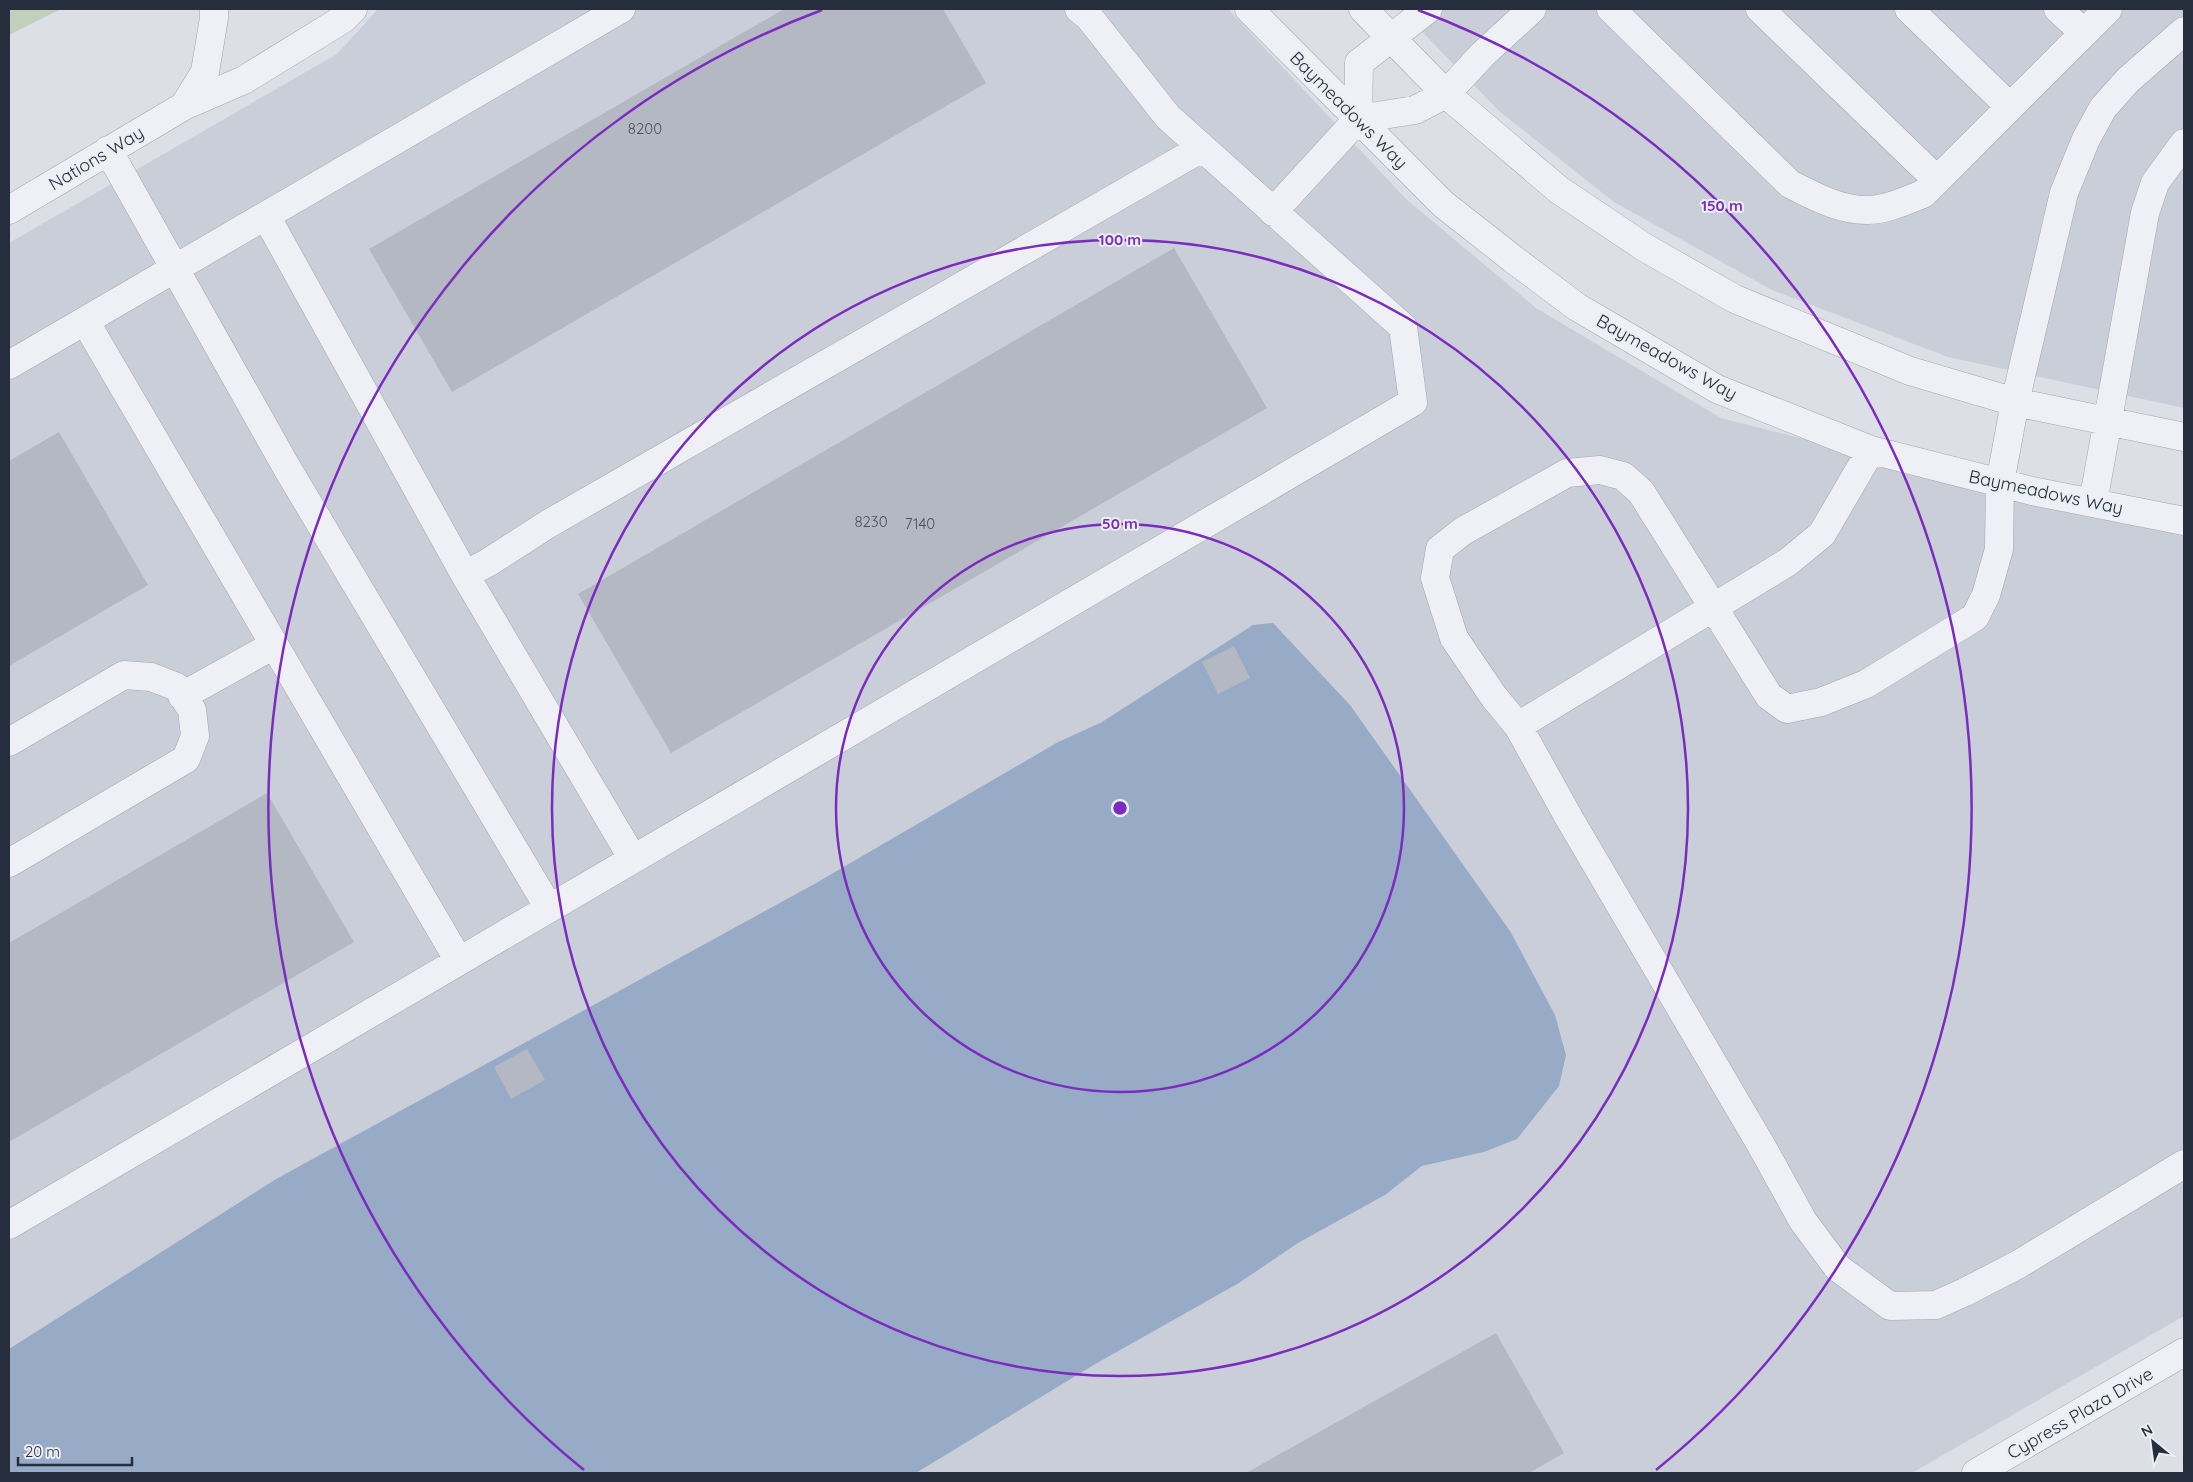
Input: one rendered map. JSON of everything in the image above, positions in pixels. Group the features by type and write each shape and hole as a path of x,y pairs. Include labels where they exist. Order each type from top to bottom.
{"street":[{"name":"Nations Way","path":"184,106 205,72 214,9"},
{"name":"Nations Way","path":"9,210 184,106 244,80 343,20 354,9"},
{"path":"9,365 621,9"},
{"path":"9,1225 1413,402 1402,327 1168,117 1089,18 1079,9"},
{"name":"Baymeadows Way","path":"1249,9 1443,204 1577,307 1717,388 1871,450 2000,483 2184,520"},
{"path":"1363,9 1446,94 1559,190 1644,247 1736,299 1910,371 2016,402 2184,437"},
{"path":"1358,119 1359,63 1428,9"},
{"path":"1273,212 1358,119 1415,110 1446,94 1482,55 1532,9"},
{"path":"1611,9 1790,184 1827,202 1867,210 1894,205 1923,194 2108,9"},
{"path":"1760,9 1937,180"},
{"path":"1909,9 2010,107"},
{"path":"2058,9 2084,34"},
{"path":"2184,30 2128,80 2103,108 2086,139 2064,192 2016,402 2000,483 1999,549 1986,595 1975,617 1866,684 1821,702 1788,709 1769,696 1640,492 1623,476 1600,470 1567,473 1463,531 1440,548 1435,578 1454,638 1494,697 1518,726 1569,818 1751,1128 1803,1221 1838,1268 1890,1306 1936,1305 2019,1264 2184,1164"},
{"path":"2093,503 2145,213 2155,183 2184,143"},
{"path":"465,575 489,562 556,519 1202,148"},
{"path":"108,150 287,468 549,908"},
{"path":"266,216 465,575 633,859"},
{"path":"85,321 459,961"},
{"path":"1518,726 1788,562 1822,534 1871,450"},
{"path":"182,696 274,645"},
{"path":"9,742 124,675 151,677 178,687 192,710 195,736 186,760 9,863"},
{"name":"Cypress Plaza Drive","path":"1976,1473 2184,1352"}],"shaded area":[{"path":"378,9 1228,9 1406,199 1536,308 1721,418 2184,535 2184,1316 1912,1473 916,1473 1092,1366 1239,1283 1298,1243 1385,1195 1422,1166 1484,1152 1102,722 1058,742 816,883 276,1179 9,1349 9,243 337,54"},
{"path":"1400,9 2184,9 2184,408 1948,357 1772,290 1614,202 1499,111"}],"green space":[{"path":"9,9 61,9 9,35"}],"water":[{"path":"1273,623 1350,705 1510,931 1555,1015 1566,1055 1559,1086 1517,1139 1484,1152 1422,1166 1385,1195 1298,1243 1239,1283 1092,1366 916,1473 9,1473 9,1349 276,1179 816,883 1058,742 1102,722 1253,625"}],"building":[{"path":"784,9 943,9 986,83 452,392 369,249"},
{"path":"1174,248 1267,408 671,753 578,594"},
{"path":"59,432 148,585 9,666 9,461"},
{"path":"1234,646 1250,678 1218,694 1202,662"},
{"path":"267,793 354,942 9,1142 9,943"},
{"path":"527,1049 545,1080 511,1099 494,1067"},
{"path":"1496,1333 1564,1453 1529,1473 1246,1473"}]}
